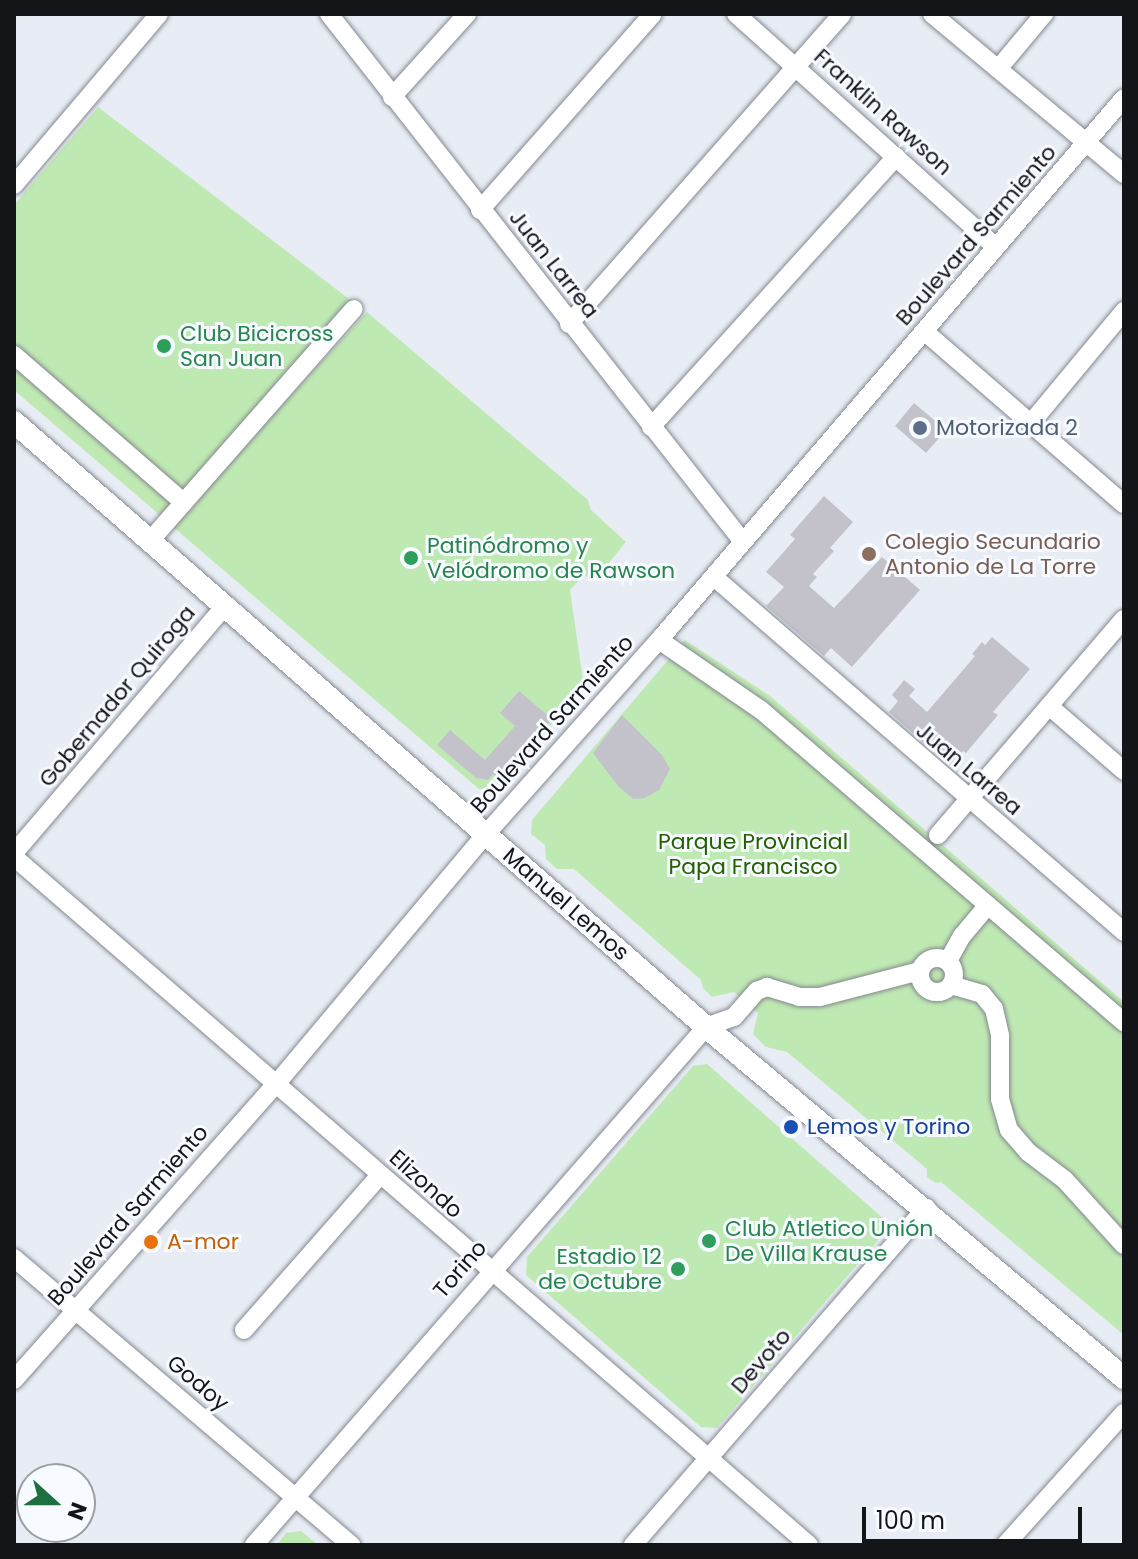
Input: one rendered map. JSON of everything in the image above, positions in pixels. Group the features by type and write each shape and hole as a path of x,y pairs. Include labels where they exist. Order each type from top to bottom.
{"main road":[{"name":"Manuel Lemos","path":"15,426 706,1027 926,1208 1124,1378"}],"street":[{"path":"14,185 159,14"},
{"name":"Juan Larrea","path":"329,14 569,324 743,542"},
{"path":"392,97 467,14"},
{"path":"480,210 653,14"},
{"name":"Franklin Rawson","path":"736,14 996,247"},
{"path":"569,324 842,14"},
{"path":"932,14 1124,174"},
{"path":"998,69 1044,14"},
{"name":"Boulevard Sarmiento","path":"14,1380 277,1083 486,834 714,577 1124,98"},
{"path":"651,427 896,157"},
{"path":"149,542 354,309"},
{"path":"1031,423 1124,311"},
{"path":"924,331 1124,502"},
{"path":"14,355 184,503"},
{"name":"Juan Larrea","path":"714,577 1124,932"},
{"name":"Gobernador Quiroga","path":"14,855 225,606"},
{"path":"938,835 1124,619"},
{"path":"659,640 761,710 1124,1022"},
{"path":"1049,706 1124,771"},
{"name":"Elizondo","path":"14,855 489,1272 809,1545"},
{"path":"948,961 962,936 988,905"},
{"path":"706,1027 734,1017 757,991 767,987 799,997 820,997 920,971 932,958 948,961 954,970 951,985"},
{"path":"920,971 921,982 930,990 941,991 951,985 982,994 994,1009 1000,1036 1000,1099 1009,1130 1028,1152 1065,1180 1124,1245"},
{"name":"Torino","path":"254,1545 489,1272 706,1027"},
{"path":"244,1330 380,1175"},
{"name":"Devoto","path":"633,1545 926,1208"},
{"name":"Godoy","path":"14,1258 351,1545"},
{"path":"1005,1545 1124,1413"}],"green space":[{"name":"Club Bicicross San Juan","path":"98,107 353,302 161,516 14,390 14,205"},
{"name":"Patinódromo y Velódromo de Rawson","path":"367,312 588,500 591,510 626,542 594,581 584,575 570,590 584,687 498,787 479,789 172,526"},
{"name":"Parque Provincial Papa Francisco","path":"685,640 770,696 1124,1002 1124,1335 941,1182 936,1183 927,1177 927,1169 787,1052 766,1047 753,1034 758,1013 734,992 712,997 703,988 701,980 574,869 557,869 546,859 545,845 531,834 532,820"},
{"name":"Estadio 12 de Octubre","path":"707,1064 891,1225 717,1428 701,1427 526,1275 527,1257 693,1066"},
{"path":"301,1531 318,1545 277,1545 286,1533"}],"building":[{"name":"Motorizada 2","path":"914,403 946,430 926,453 895,426"},
{"path":"824,496 853,522 830,548 834,551 813,574 817,577 809,586 834,608 882,557 920,590 852,667 831,648 824,656 766,606 784,587 766,572 795,539 790,535"},
{"path":"992,637 1030,669 993,712 998,715 966,753 963,751 950,766 889,712 898,701 892,695 904,680 915,689 909,696 927,712 975,656 972,654 982,642 985,645"},
{"path":"519,691 552,719 500,780 493,774 488,780 476,778 437,745 450,730 485,760 515,726 500,713"},
{"path":"622,715 662,755 670,769 659,790 645,798 633,799 618,786 593,753"}],"place":[{"name":"Club Bicicross San Juan","path":"164,346"},
{"name":"Motorizada 2","path":"920,428"},
{"name":"Colegio Secundario Antonio de La Torre","path":"869,554"},
{"name":"Patinódromo y Velódromo de Rawson","path":"411,558"},
{"name":"Lemos y Torino","path":"791,1127"},
{"name":"Club Atletico Unión De Villa Krause","path":"709,1241"},
{"name":"A-mor","path":"151,1242"},
{"name":"Estadio 12 de Octubre","path":"678,1269"}]}
